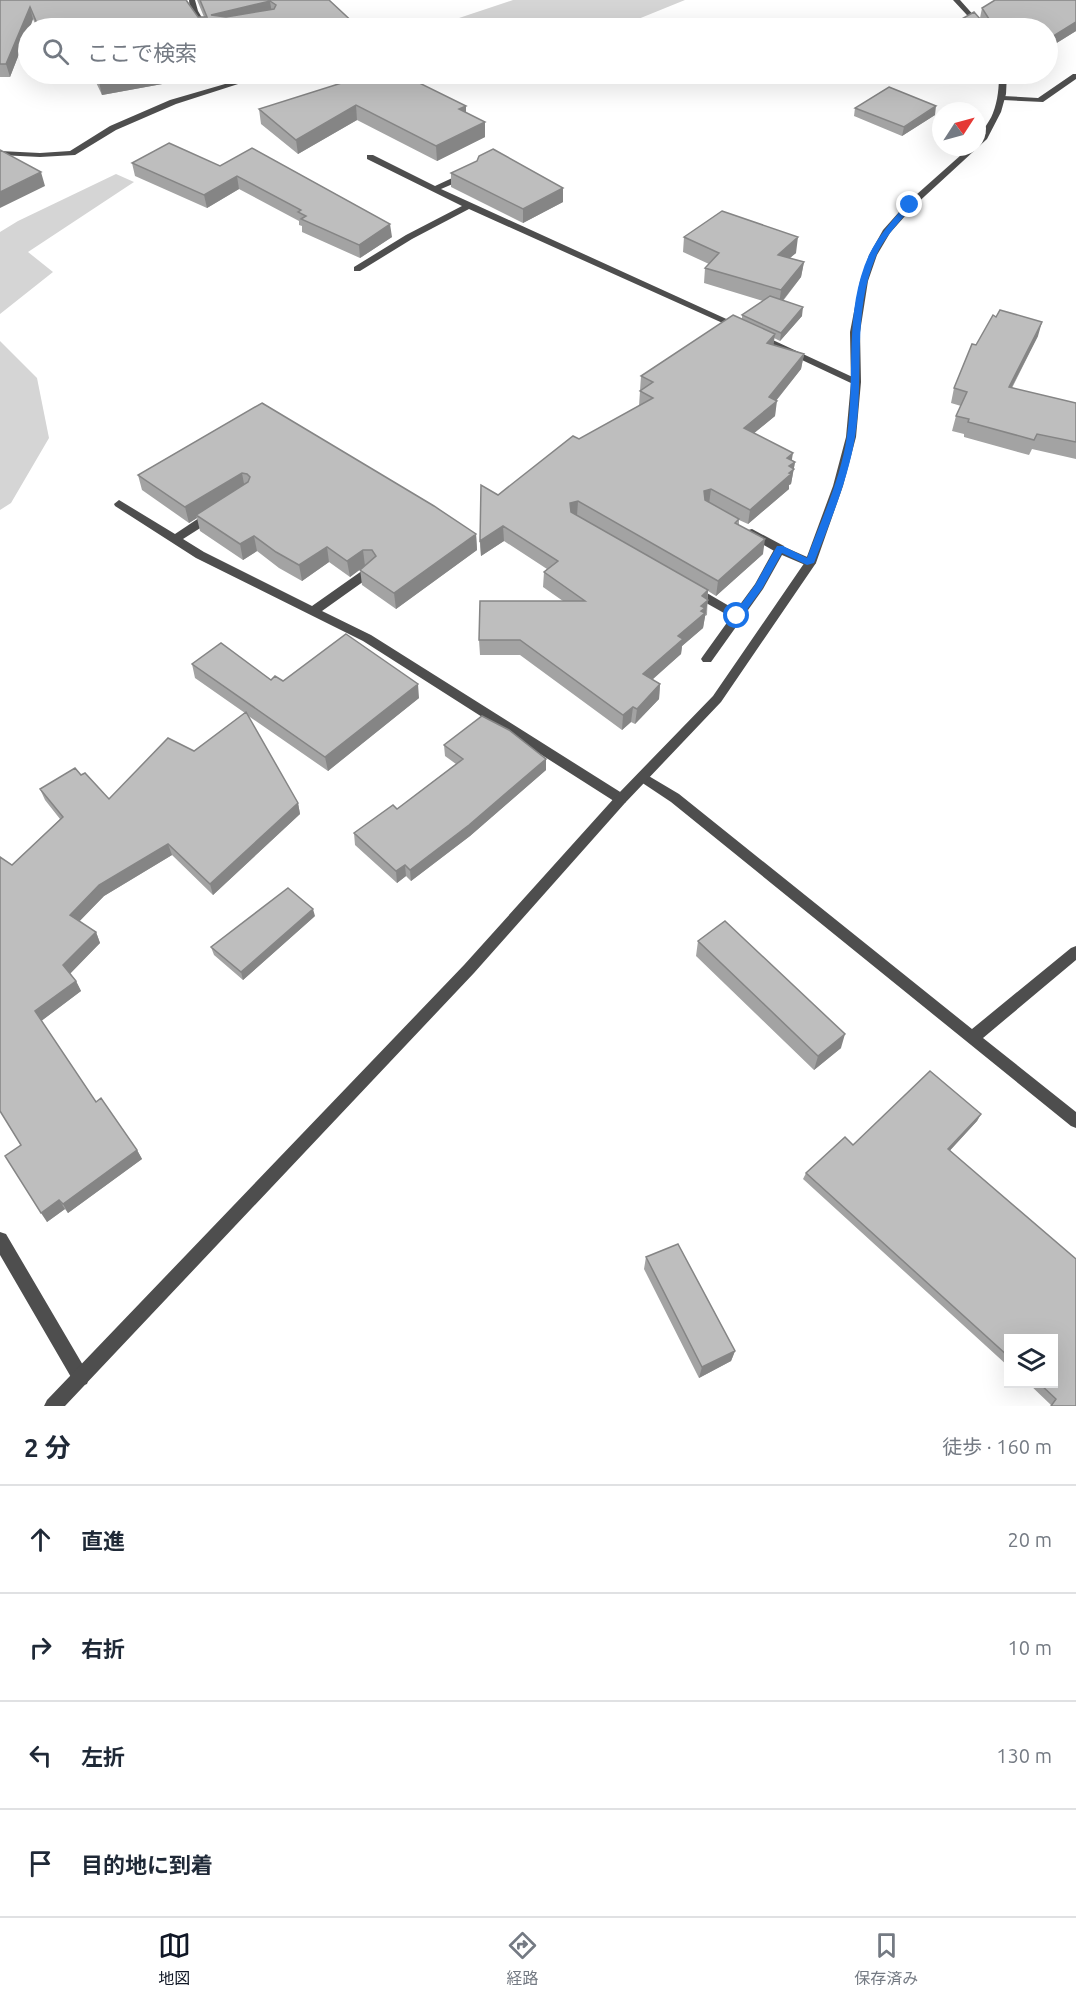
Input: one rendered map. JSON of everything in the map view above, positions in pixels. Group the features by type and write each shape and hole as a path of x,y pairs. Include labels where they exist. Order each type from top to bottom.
{"street":[{"path":"192,0 194,10 199,18"},
{"path":"956,0 973,18"},
{"path":"1003,98 1040,100 1076,76"},
{"path":"0,153 40,155 72,153 113,128 218,84"},
{"path":"986,133 994,123 1003,98 1003,84"},
{"path":"53,1406 469,969 621,799 717,699 810,563 838,486 851,437 856,382 855,332 864,280 873,255 886,232 910,205 965,156"},
{"path":"370,157 469,206 657,289 856,382"},
{"path":"435,189 474,171"},
{"path":"357,269 409,237 469,206"},
{"path":"119,504 200,555 367,638 621,799"},
{"path":"175,539 219,511"},
{"path":"739,527 810,563"},
{"path":"707,659 759,586 780,549"},
{"path":"313,611 370,571"},
{"path":"688,588 737,616"},
{"path":"642,777 675,798 1076,1121"},
{"path":"972,1038 1076,952"},
{"path":"0,1240 81,1378"}],"shaded area":[{"path":"513,0 685,0 641,18 459,18"},
{"path":"116,174 134,182 28,252 53,272 0,314 0,232"},
{"path":"0,341 37,378 49,438 11,503 0,510"}],"building":[{"path":"0,0 186,0 198,17 207,17 200,0 329,0 348,18 35,18 30,7 25,18 18,18 18,36 6,64 0,64","holes":["270,1 276,5 274,9 226,17 211,15"]},
{"path":"995,0 1076,0 1076,22 1058,33 1058,18 988,18 982,8"},
{"path":"974,12 979,18 964,18"},
{"path":"338,84 422,84 466,106 459,109 485,122 436,146 356,105 296,140 259,109"},
{"path":"889,87 932,104 932,109 904,127 855,108"},
{"path":"169,143 220,166 252,148 390,224 359,245 301,219 306,216 298,212 301,210 237,176 204,195 132,163"},
{"path":"493,149 563,188 523,209 451,173 477,161 479,156"},
{"path":"0,150 41,172 0,192"},
{"path":"722,211 798,237 778,255 804,262 781,290 705,268 719,253 684,237"},
{"path":"770,296 803,307 781,333 742,315"},
{"path":"1000,310 1042,322 1009,387 1076,403 1076,442 1037,434 1034,440 968,422 969,419 956,416 967,392 954,388 972,344 976,345 993,315 996,317"},
{"path":"733,315 775,334 767,343 804,354 769,397 777,401 744,428 793,453 787,458 795,462 789,466 794,469 789,473 791,474 750,510 711,489 704,491 705,500 739,519 735,523 765,539 718,581 578,501 570,503 571,512 708,590 702,596 708,600 701,606 705,608 701,611 705,613 678,636 683,639 643,674 660,684 637,709 633,707 623,715 520,640 479,640 480,601 585,601 544,572 558,561 503,526 480,541 481,485 498,495 573,436 579,439 653,398 640,391 653,382 641,376"},
{"path":"262,403 434,506 476,534 394,593 360,570 376,556 372,550 363,550 347,561 327,547 299,565 254,536 240,544 196,515 248,482 250,477 247,474 242,473 185,507 138,475"},
{"path":"346,634 418,684 325,757 192,664 221,643 271,680 275,676 283,681"},
{"path":"246,712 298,803 210,884 168,844 99,885 70,915 96,932 63,965 76,981 35,1011 96,1102 101,1098 137,1150 63,1204 59,1200 41,1213 5,1156 21,1145 0,1111 0,857 12,865 63,817 40,789 75,768 81,775 85,773 109,799 168,738 194,751"},
{"path":"482,716 509,730 546,759 469,825 410,870 405,865 396,871 354,833 393,805 397,809 463,759 444,745"},
{"path":"288,888 313,909 241,972 211,947"},
{"path":"725,921 845,1034 818,1056 698,941"},
{"path":"930,1071 981,1114 948,1149 1076,1259 1076,1406 1051,1406 1056,1399 1044,1388 1058,1388 1058,1334 1004,1334 1004,1352 806,1173 845,1137 853,1145"},
{"path":"678,1244 735,1351 702,1367 646,1257"}],"route":[{"path":"737,616 759,586 780,549 810,563 838,486 851,437 856,382 855,332 864,280 873,255 886,232 910,205"}]}
